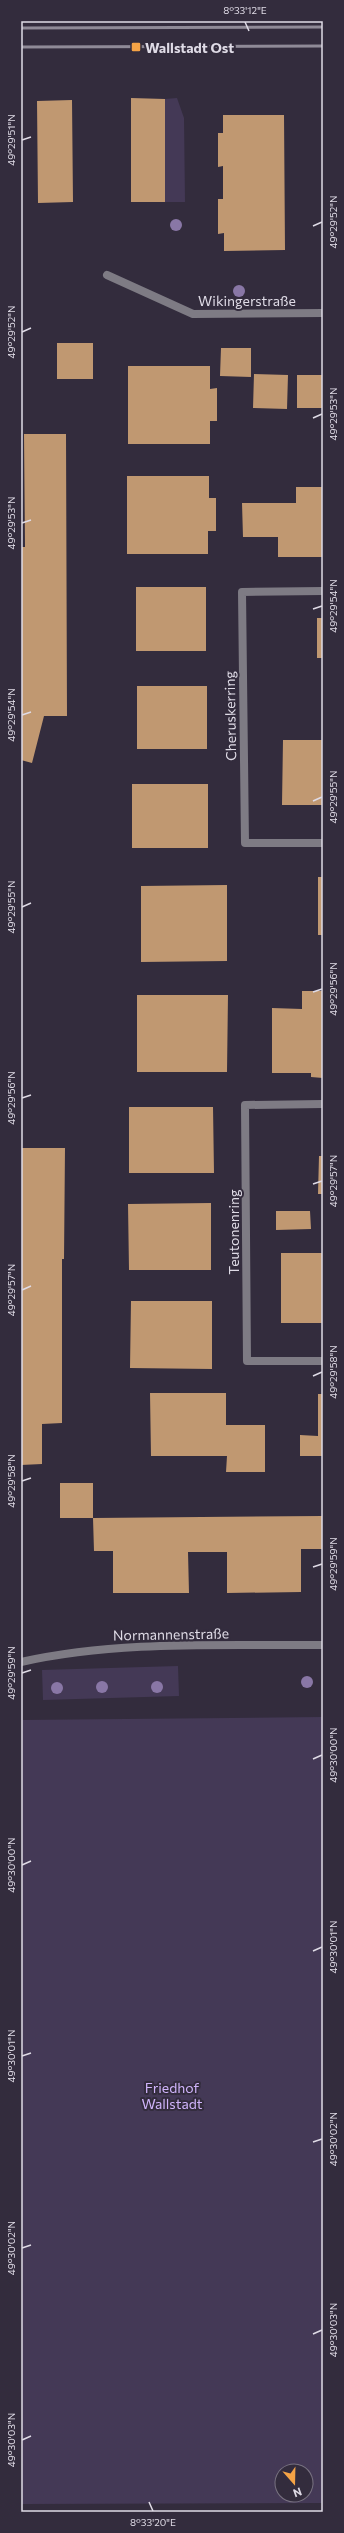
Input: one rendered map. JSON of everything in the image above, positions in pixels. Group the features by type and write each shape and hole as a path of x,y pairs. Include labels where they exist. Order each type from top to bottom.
{"street":[{"name":"Wikingerstraße","path":"107,275 193,314 323,313"},
{"name":"Cheruskerring","path":"323,591 242,592 245,843 323,843"},
{"name":"Teutonenring","path":"323,1104 245,1105 247,1361 323,1361"},
{"name":"Normannenstraße","path":"21,1662 50,1656 130,1646 323,1645"}],"green space":[{"path":"177,98 184,118 185,202 165,202 165,99"},
{"path":"178,1666 179,1696 43,1700 42,1670"},
{"name":"Friedhof Wallstadt","path":"323,1717 323,2503 21,2504 21,1720"}],"building":[{"path":"131,98 165,99 165,202 131,202"},
{"path":"72,100 73,202 38,203 37,101"},
{"path":"223,115 284,115 285,250 224,251 224,233 218,234 218,199 223,199 223,166 218,167 218,133 223,133"},
{"path":"57,343 93,343 93,379 57,379"},
{"path":"221,348 251,348 251,377 220,376"},
{"path":"128,366 210,366 210,389 217,388 217,421 210,421 210,444 128,444"},
{"path":"254,374 288,375 287,409 253,408"},
{"path":"297,375 323,375 323,408 297,408"},
{"path":"24,434 66,434 67,716 44,716 32,763 21,760 21,547 25,547"},
{"path":"127,476 209,476 209,498 216,498 216,531 208,531 208,554 127,554"},
{"path":"296,487 322,487 323,557 278,557 278,537 243,537 242,503 296,503"},
{"path":"136,587 206,587 206,651 136,651"},
{"path":"317,618 323,618 323,658 317,658"},
{"path":"137,686 207,686 207,749 137,749"},
{"path":"283,740 323,740 323,805 282,805"},
{"path":"132,784 208,784 208,848 132,848"},
{"path":"318,877 323,877 323,935 318,935"},
{"path":"227,885 227,961 141,962 141,886"},
{"path":"302,991 323,991 323,1078 311,1077 311,1073 272,1073 272,1008 302,1009"},
{"path":"137,995 228,995 227,1072 137,1072"},
{"path":"129,1107 213,1107 214,1173 129,1173"},
{"path":"21,1148 65,1148 64,1259 62,1259 62,1423 42,1424 42,1464 21,1465"},
{"path":"319,1156 323,1156 323,1194 318,1194"},
{"path":"211,1203 211,1270 129,1270 128,1204"},
{"path":"276,1211 310,1211 311,1229 276,1230"},
{"path":"281,1253 323,1253 323,1323 281,1323"},
{"path":"131,1301 212,1301 212,1369 130,1368"},
{"path":"150,1393 226,1393 226,1425 265,1425 265,1472 226,1472 227,1456 151,1456"},
{"path":"318,1394 323,1394 323,1456 300,1456 300,1435 318,1436"},
{"path":"60,1483 93,1483 93,1518 60,1518"},
{"path":"323,1516 323,1549 301,1549 301,1592 227,1593 227,1552 188,1552 189,1593 113,1593 113,1551 94,1551 93,1518"}],"railway":[{"path":"21,28 323,27"},
{"path":"21,47 323,46"}],"place":[{"name":"Wallstadt Ost","path":"136,47"}]}
